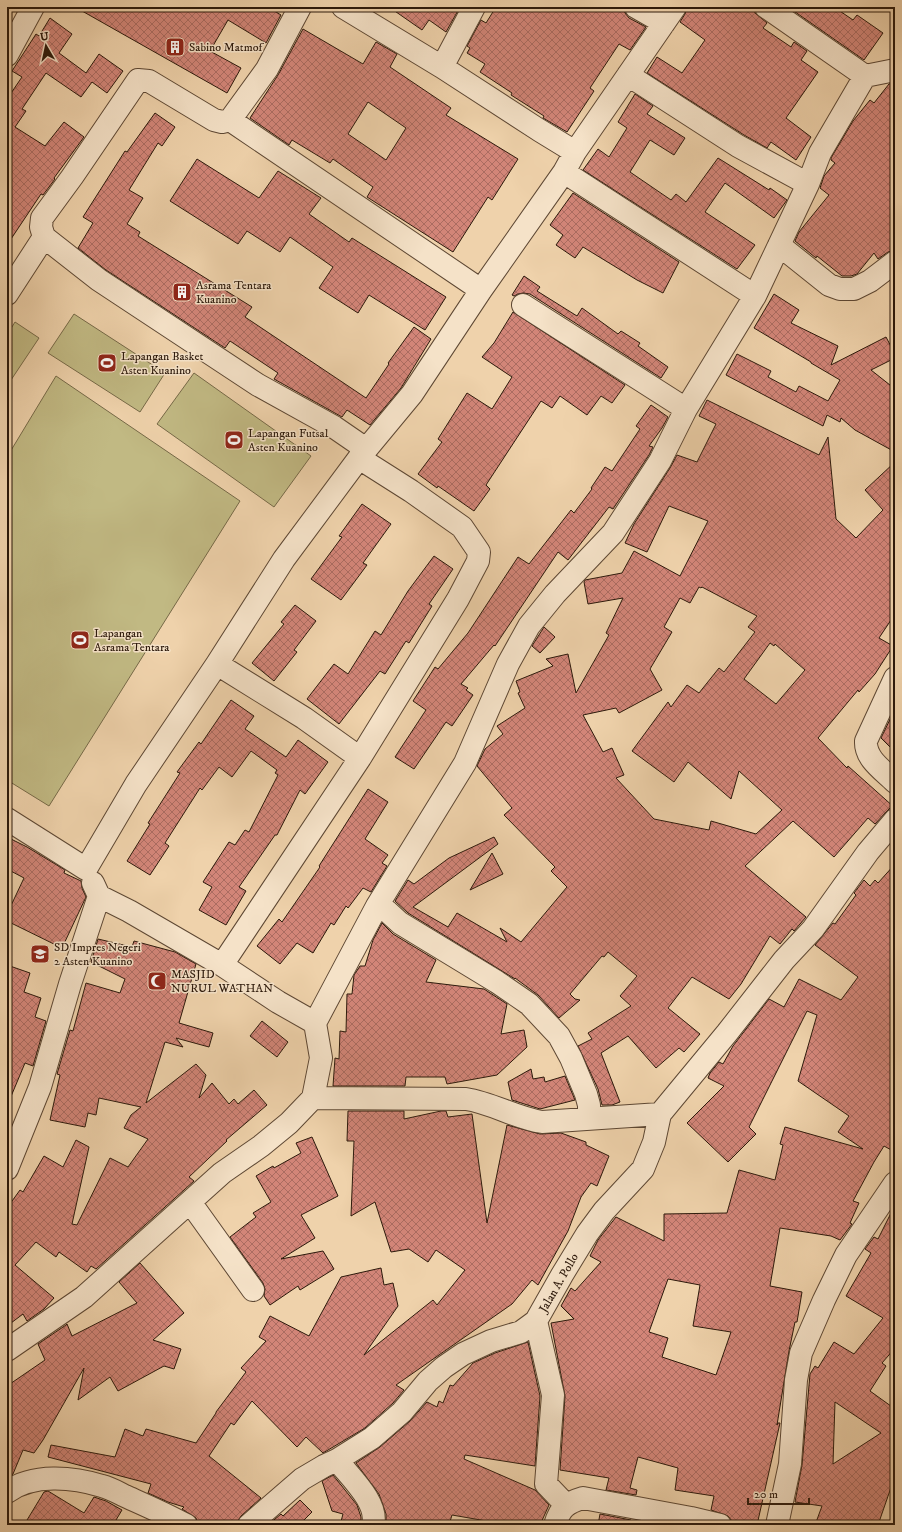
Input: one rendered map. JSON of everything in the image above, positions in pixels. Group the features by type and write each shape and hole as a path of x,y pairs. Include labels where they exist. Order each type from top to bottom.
{"street":[{"path":"7,55 33,7"},
{"path":"222,965 360,758 458,599 478,561 479,552 462,527 363,453 334,427 252,381 99,280 44,236 41,227 42,218 72,177 138,80 149,81 214,120 222,122 230,120 267,69 300,7"},
{"path":"343,7 442,67 575,152"},
{"path":"442,67 474,7"},
{"path":"86,869 136,784 218,664 284,559 363,453 412,394 481,290 564,172 575,152 669,15 636,7"},
{"path":"766,7 866,76 895,70"},
{"path":"628,75 738,146 808,184"},
{"path":"7,1350 84,1297 222,1173 261,1146 289,1123 313,1098 321,1058 315,1023 378,906 465,763 508,664 529,626 555,594 614,533 660,461 686,409 755,296 808,184 820,153 866,76"},
{"path":"230,120 481,290"},
{"path":"564,172 755,296"},
{"path":"7,294 44,236"},
{"path":"779,245 830,285 840,289 854,288 870,280 895,262"},
{"path":"523,305 686,409"},
{"path":"218,664 304,718 360,758"},
{"path":"895,678 866,741 868,756 895,782"},
{"path":"7,819 86,869 99,896 129,911 222,965 278,1002 315,1023"},
{"name":"Jalan A. Pollo","path":"249,1525 302,1479 337,1460 372,1438 402,1412 428,1381 457,1358 491,1341 521,1332 536,1321 587,1234 604,1212 643,1169 654,1142 660,1114 727,1033 784,960 813,929 868,852 895,820"},
{"path":"7,1169 10,1165 40,1087 70,984 99,896"},
{"path":"378,906 388,912 400,923 497,982 529,1004 559,1036 571,1058 586,1094 589,1105 589,1118"},
{"path":"313,1098 466,1099 477,1101 529,1120 542,1122 660,1114"},
{"path":"778,1525 790,1464 796,1380 801,1353 824,1300 846,1255 895,1183"},
{"path":"190,1202 253,1290"},
{"path":"536,1321 552,1394 546,1484 566,1505"},
{"path":"337,1460 360,1489 371,1506 374,1514 373,1525"},
{"path":"7,1492 14,1487 40,1479 72,1480 102,1486 145,1504 186,1525"},
{"path":"556,1525 558,1515 566,1505 583,1498 691,1518 720,1525"}],"shaded area":[{"name":"Lapangan Basket Asten Kuanino","path":"74,314 165,373 140,412 48,353"},
{"path":"15,322 39,338 7,386 7,335"},
{"name":"Lapangan Futsal Asten Kuanino","path":"194,373 311,456 274,507 157,424"},
{"name":"Lapangan Asrama Tentara","path":"56,376 240,501 49,806 7,780 7,457"}],"building":[{"path":"75,7 268,7 281,15 266,43 228,20 210,51 241,68 227,93"},
{"path":"389,7 460,7 446,32 429,20 422,30"},
{"path":"496,7 624,7 625,13 629,18 646,27 630,50 619,44 590,88 594,91 567,132 543,118 544,116 511,95 512,93 480,72 485,64 467,53 470,48 467,46 481,20 486,23"},
{"path":"687,7 754,7 755,13 767,23 763,28 791,47 794,42 807,51 801,60 818,72 786,118 811,137 796,160 771,142 767,148 744,135 647,73 657,57 682,73 705,40 680,22"},
{"path":"788,7 834,7 853,20 857,15 883,33 864,60"},
{"path":"50,18 72,34 59,53 86,73 99,54 123,71 107,93 92,82 81,97 46,73 22,109 26,111 15,127 45,146 64,122 84,137 43,195 41,194 7,245 7,99 22,77 12,71 36,34 39,36"},
{"path":"303,29 363,64 376,42 397,54 390,67 451,108 446,115 518,159 492,200 488,197 453,252 367,197 373,187 333,159 330,163 292,140 289,145 250,118 278,75","holes":["368,102 406,128 386,160 348,134"]},
{"path":"895,83 895,250 888,252 878,259 874,253 857,274 842,276 795,241 799,232 829,195 820,188 824,176 835,163 831,160 831,158 853,121 870,100 874,103 889,84"},
{"path":"635,94 653,106 647,114 685,138 674,155 650,140 630,172 671,200 676,194 686,202 718,158 769,190 770,188 787,200 774,218 725,183 705,212 755,245 737,269 583,170 598,149 609,157 627,128 618,122"},
{"path":"155,113 175,127 162,146 158,143 129,190 143,198 127,224 140,232 138,236 252,307 245,317 366,398 389,364 388,363 414,327 431,339 401,388 370,425 347,410 342,417 274,379 278,373 230,341 225,348 106,270 78,248 93,223 83,217 125,151 127,152"},
{"path":"197,159 259,198 278,171 321,198 309,214 349,242 352,238 446,297 425,330 369,295 358,313 319,288 333,267 290,237 280,252 247,231 238,244 170,201"},
{"path":"573,193 679,262 663,293 637,280 583,247 575,258 556,245 563,235 550,225"},
{"path":"524,276 540,287 537,291 577,316 582,308 618,334 621,331 640,343 638,346 668,367 661,378 530,294 523,293 514,296 512,295"},
{"path":"774,294 799,310 791,323 838,346 831,365 886,337 895,354 895,358 871,370 895,389 895,452 855,430 841,418 840,422 827,415 823,426 726,375 737,354 771,371 768,377 796,392 799,386 828,401 840,380 754,328"},
{"path":"513,312 625,385 612,403 601,396 587,415 560,396 552,408 541,401 486,485 490,489 474,511 438,486 437,488 418,474 442,442 438,439 467,393 492,409 512,377 482,357 494,343"},
{"path":"707,400 819,455 828,437 836,519 856,538 883,510 865,490 895,462 895,614 879,638 893,646 875,674 859,692 858,690 818,738 847,768 848,766 895,808 890,808 875,824 868,818 834,857 793,821 745,866 806,917 794,931 792,929 780,944 770,936 741,984 729,999 692,977 668,1008 700,1034 684,1052 679,1048 656,1068 628,1036 601,1053 620,1102 612,1105 602,1105 598,1089 578,1046 592,1039 588,1033 631,1006 620,996 637,976 608,952 604,957 602,956 570,994 575,999 580,1000 559,1018 538,995 515,978 408,913 395,901 408,880 414,884 449,858 494,837 498,844 413,907 448,927 457,913 507,942 500,928 521,942 567,887 551,871 555,867 504,815 512,808 477,766 485,749 503,734 497,726 525,708 518,693 520,692 516,681 553,666 546,659 568,654 576,693 609,635 606,633 623,598 588,604 584,582 585,580 622,573 634,551 680,576 708,521 669,506 647,552 625,543 634,524 677,455 697,462 716,424 699,416","holes":["699,587 702,587 757,616 748,627 755,632 724,672 719,668 699,693 687,685 671,707 668,702 632,751 674,782 688,762 731,799 739,771 782,810 756,834 711,821 709,830 654,819 616,778 624,775 612,748 603,752 583,715 616,708 619,713 662,690 650,669 672,632 664,627 680,598 690,603","770,643 774,646 775,644 805,670 776,704 744,679"]},
{"path":"651,405 668,417 649,446 653,447 649,455 613,509 609,507 568,560 558,552 495,646 494,645 461,684 468,688 466,690 473,695 452,726 446,722 414,769 395,757 426,710 413,701 435,667 438,669 468,633 518,557 529,564 571,510 574,513 592,489 591,488 605,467 612,471 640,429 636,426"},
{"path":"362,504 391,524 363,563 367,565 341,600 311,579 342,537 339,536"},
{"path":"434,556 453,569 429,604 432,606 409,643 406,641 385,674 380,671 339,724 307,699 334,664 348,674 375,631 381,635 408,591"},
{"path":"295,605 316,621 294,650 297,652 274,681 252,663 284,624 281,622"},
{"path":"544,627 555,637 540,653 532,646"},
{"path":"231,700 254,716 245,729 286,757 298,740 328,762 305,794 300,790 277,835 275,835 239,887 246,891 226,925 199,910 212,887 203,882 229,842 235,845 245,830 249,832 278,775 275,773 277,770 251,751 232,777 219,767 202,790 200,788 165,843 169,846 150,875 127,861 150,824 148,823 180,773 177,772 199,742 201,744"},
{"path":"895,709 895,752 881,738"},
{"path":"368,789 388,802 365,839 388,855 382,863 387,866 371,892 363,888 348,908 346,906 334,925 331,923 313,953 297,943 280,964 257,946 279,919 282,922 320,867 319,866"},
{"path":"7,837 65,870 64,873 81,881 86,897 62,948 7,921 7,914 24,878 7,869"},
{"path":"492,853 503,874 470,890"},
{"path":"895,864 895,1152 884,1146 874,1162 853,1201 859,1203 850,1223 852,1224 840,1240 831,1236 780,1228 770,1286 802,1292 797,1322 795,1322 789,1351 777,1425 780,1423 757,1525 732,1525 732,1521 728,1516 711,1510 714,1496 675,1490 678,1468 638,1457 630,1488 637,1490 636,1495 606,1490 609,1478 560,1470 565,1396 551,1323 574,1319 561,1306 571,1288 575,1291 601,1262 590,1256 598,1240 616,1217 664,1241 664,1214 727,1213 739,1170 775,1180 783,1145 780,1144 785,1127 863,1149 838,1132 849,1116 798,1081 817,1015 807,1011 749,1127 756,1134 728,1162 687,1123 724,1086 708,1078 710,1073 719,1062 723,1064 733,1046 769,999 784,1007 799,979 841,1000 858,977 815,945 833,923 835,924 856,895 854,893 864,880 870,886 875,880 878,883","holes":["668,1279 700,1285 693,1326 731,1332 716,1375 662,1357 668,1338 649,1332"]},
{"path":"382,923 393,934 436,960 426,982 484,989 507,1004 501,1034 524,1030 527,1047 497,1075 447,1084 445,1077 406,1077 405,1086 333,1086 335,1058 339,1059 340,1031 346,1032 347,994 352,994 354,975 360,966 365,966 373,940"},
{"path":"98,939 132,947 134,941 175,952 196,964 179,1023 213,1033 209,1047 176,1038 183,1047 165,1042 146,1103 196,1064 206,1075 199,1098 212,1083 229,1104 234,1099 238,1104 254,1090 267,1105 226,1140 227,1141 189,1177 194,1181 96,1269 91,1266 87,1272 59,1252 56,1257 36,1242 15,1265 54,1298 44,1309 27,1321 23,1314 7,1326 7,1208 20,1190 23,1192 44,1156 63,1167 76,1140 89,1147 72,1224 77,1225 110,1158 128,1167 148,1139 124,1128 131,1115 141,1107 99,1098 96,1115 88,1113 85,1127 50,1120 60,1075 57,1074 70,1030 73,1031 86,983 120,993 125,979 91,962"},
{"path":"7,965 30,973 24,992 41,998 35,1017 46,1021 33,1066 25,1063 7,1106"},
{"path":"262,1021 288,1042 277,1057 250,1036"},
{"path":"531,1069 533,1079 544,1077 545,1082 565,1076 575,1100 540,1109 512,1100 508,1082"},
{"path":"348,1111 404,1111 404,1119 441,1111 446,1111 448,1117 472,1114 487,1223 507,1125 540,1134 561,1133 586,1142 586,1145 609,1156 597,1186 591,1183 581,1197 568,1231 538,1285 532,1280 512,1304 396,1385 404,1390 393,1403 365,1428 323,1453 306,1437 297,1447 252,1401 234,1425 231,1423 209,1456 261,1498 241,1516 236,1525 198,1525 196,1518 182,1509 184,1507 148,1493 151,1484 48,1457 51,1445 115,1457 125,1429 143,1436 146,1429 196,1443 216,1412 246,1372 241,1368 266,1341 259,1337 270,1316 309,1336 341,1277 381,1268 384,1285 393,1283 398,1306 364,1355 433,1300 437,1305 465,1270 436,1250 428,1262 409,1249 391,1252 375,1202 351,1216 354,1141 347,1141"},
{"path":"312,1137 338,1196 301,1215 315,1238 281,1259 323,1251 334,1269 300,1290 298,1286 270,1305 264,1296 265,1289 263,1283 230,1237 256,1217 253,1213 271,1202 256,1176 301,1153 296,1143"},
{"path":"895,1205 895,1348 882,1363 886,1366 870,1391 895,1409 895,1476 878,1525 815,1525 822,1506 795,1502 802,1465 810,1374 815,1366 818,1368 834,1342 854,1354 883,1318 846,1296 871,1253 865,1249 874,1237 878,1239","holes":["835,1402 881,1433 833,1464"]},
{"path":"140,1263 184,1313 153,1340 181,1349 174,1369 164,1366 118,1391 110,1377 78,1400 84,1368 34,1453 23,1450 13,1474 7,1478 7,1386 45,1360 38,1344 67,1324 72,1336 137,1303 119,1282"},
{"path":"528,1342 540,1396 535,1466 465,1455 464,1459 535,1490 549,1505 540,1525 498,1525 498,1523 452,1515 449,1525 386,1525 386,1514 379,1494 356,1463 380,1447 410,1421 427,1402 437,1407 439,1401 443,1403 450,1385 453,1386 473,1363 495,1353"},
{"path":"333,1475 357,1505 361,1517 361,1525 340,1525 343,1514 332,1511 322,1481"},
{"path":"48,1491 84,1513 94,1497 106,1501 122,1510 113,1525 24,1525 44,1492"},
{"path":"300,1500 312,1512 299,1525 268,1525 281,1514 283,1516"},
{"path":"600,1514 631,1520 630,1525 598,1525"}],"place":[{"name":"Sabino Matmof","path":"175,47"},
{"name":"Asrama Tentara Kuanino","path":"182,292"},
{"name":"Lapangan Basket Asten Kuanino","path":"107,363"},
{"name":"Lapangan Futsal Asten Kuanino","path":"234,440"},
{"name":"Lapangan Asrama Tentara","path":"80,640"},
{"name":"SD Impres Negeri 2 Asten Kuanino","path":"40,954"},
{"name":"MASJID NURUL WATHAN","path":"157,981"}]}
